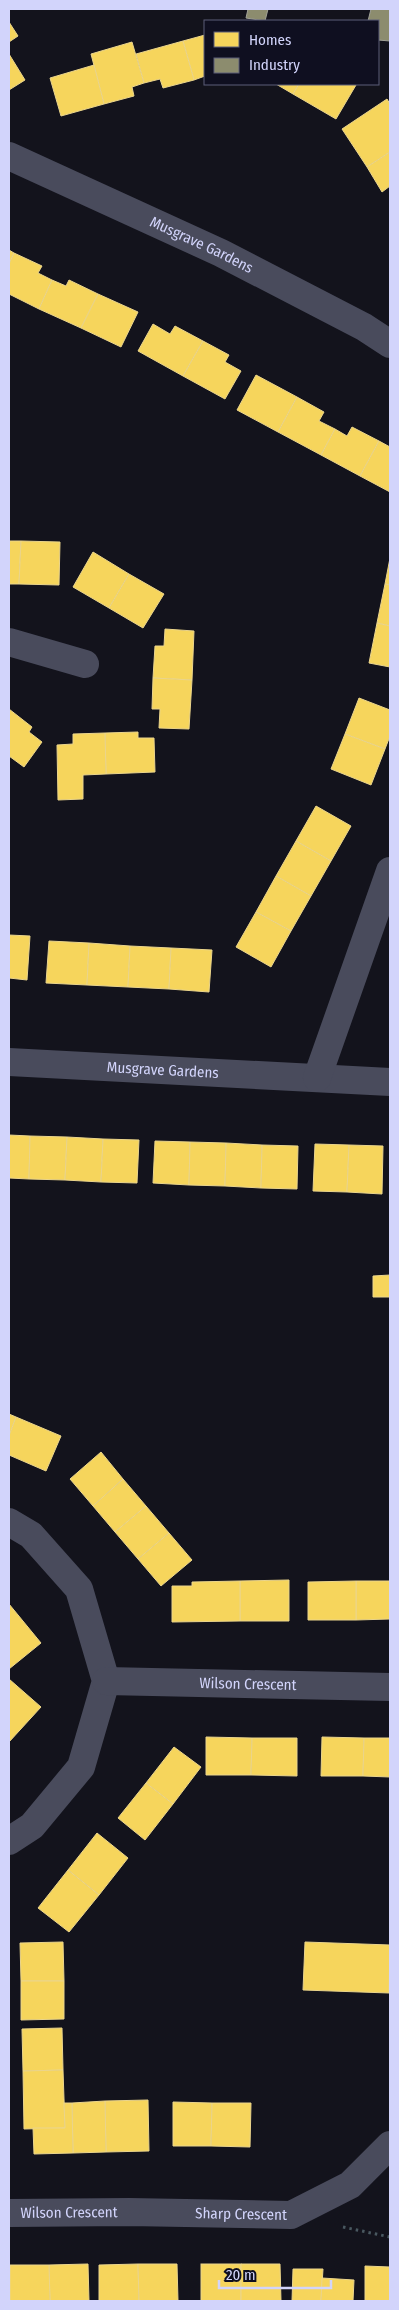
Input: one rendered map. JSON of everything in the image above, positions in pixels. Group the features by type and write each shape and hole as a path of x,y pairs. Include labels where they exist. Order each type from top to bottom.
{"street":[{"name":"Musgrave Gardens","path":"9,156 221,253 364,326 390,344"},
{"path":"9,642 85,664"},
{"path":"317,1078 390,871"},
{"name":"Musgrave Gardens","path":"9,1062 390,1082"},
{"path":"9,1522 31,1535 79,1589 106,1681 82,1767 32,1826 9,1841"},
{"name":"Wilson Crescent","path":"106,1681 390,1687"},
{"name":"Sharp Crescent","path":"129,2212 291,2215 350,2185 390,2145"},
{"name":"Wilson Crescent","path":"9,2213 129,2212"}],"building: Homes":[{"path":"9,22 18,36 9,42"},
{"path":"204,35 204,76 194,80 183,41"},
{"path":"183,41 194,80 163,88 160,79 144,83 136,54"},
{"path":"132,42 144,83 132,87 134,96 104,104 91,54"},
{"path":"9,54 25,80 9,90"},
{"path":"94,65 104,104 61,116 50,78"},
{"path":"278,85 298,85 293,94"},
{"path":"298,85 356,85 336,119 293,94"},
{"path":"387,99 390,104 390,152 367,167 342,129"},
{"path":"390,152 390,186 382,192 367,167"},
{"path":"9,250 14,253 9,264"},
{"path":"14,253 42,266 38,273 52,280 39,309 9,294 9,264"},
{"path":"52,280 66,286 69,280 98,294 81,328 39,309"},
{"path":"98,294 138,312 121,347 81,328"},
{"path":"153,324 170,334 175,326 203,341 183,376 138,351"},
{"path":"203,341 229,355 225,362 241,371 225,399 183,376"},
{"path":"256,375 297,397 278,432 237,410"},
{"path":"297,397 324,412 319,421 335,429 321,455 278,432"},
{"path":"352,427 379,441 360,476 321,455 335,429 347,436"},
{"path":"379,441 390,447 390,492 360,476"},
{"path":"9,541 21,541 19,584 9,584"},
{"path":"21,541 60,542 59,585 19,584"},
{"path":"93,552 129,574 109,608 73,587"},
{"path":"390,558 390,585 385,584"},
{"path":"129,574 164,594 143,628 109,608"},
{"path":"385,584 390,585 390,626 377,623"},
{"path":"377,623 390,626 390,667 369,663"},
{"path":"165,629 194,631 192,680 153,678 155,646 164,646"},
{"path":"153,678 192,680 189,729 159,728 160,709 152,709"},
{"path":"359,698 390,710 390,736 385,749 345,734"},
{"path":"9,709 32,727 29,732 42,742 24,767 9,756"},
{"path":"138,732 138,738 154,738 155,772 106,774 105,733"},
{"path":"105,733 106,774 83,775 83,799 58,800 57,745 73,744 73,734"},
{"path":"345,734 385,749 371,785 331,769"},
{"path":"316,806 351,826 331,861 296,841"},
{"path":"296,841 331,861 311,896 276,876"},
{"path":"276,876 311,896 291,931 256,912"},
{"path":"256,912 291,931 271,967 236,947"},
{"path":"9,935 30,936 27,980 9,978"},
{"path":"49,941 89,943 87,985 46,983"},
{"path":"89,943 130,946 128,987 87,985"},
{"path":"130,946 171,948 169,989 128,987"},
{"path":"171,948 212,950 209,992 169,989"},
{"path":"9,1135 30,1136 29,1179 9,1178"},
{"path":"30,1136 67,1137 65,1180 29,1179"},
{"path":"67,1137 103,1139 101,1182 65,1180"},
{"path":"103,1139 139,1140 137,1183 101,1182"},
{"path":"155,1141 190,1142 189,1185 153,1183"},
{"path":"190,1142 226,1143 225,1186 189,1185"},
{"path":"226,1143 262,1145 261,1188 225,1186"},
{"path":"315,1144 349,1145 347,1192 313,1191"},
{"path":"262,1145 298,1146 297,1189 261,1188"},
{"path":"349,1145 383,1146 382,1194 347,1192"},
{"path":"390,1275 390,1297 373,1297 373,1276"},
{"path":"9,1414 16,1417 9,1436"},
{"path":"16,1417 61,1436 46,1471 9,1455 9,1436"},
{"path":"101,1452 123,1479 93,1506 70,1479"},
{"path":"123,1479 146,1506 115,1532 93,1506"},
{"path":"146,1506 169,1533 138,1559 115,1532"},
{"path":"169,1533 192,1560 161,1586 138,1559"},
{"path":"289,1580 289,1621 240,1621 240,1581"},
{"path":"240,1581 240,1621 172,1622 172,1586 192,1586 192,1582"},
{"path":"356,1581 390,1581 390,1619 356,1620"},
{"path":"356,1581 356,1620 308,1620 308,1582"},
{"path":"9,1604 41,1643 9,1669"},
{"path":"9,1679 41,1707 9,1742"},
{"path":"206,1737 252,1738 251,1775 206,1775"},
{"path":"322,1737 364,1738 363,1776 321,1776"},
{"path":"252,1738 297,1738 297,1776 251,1775"},
{"path":"364,1738 390,1738 390,1777 363,1776"},
{"path":"174,1747 201,1767 173,1804 146,1783"},
{"path":"146,1783 173,1804 145,1840 118,1818"},
{"path":"97,1833 128,1858 99,1895 68,1870"},
{"path":"68,1870 99,1895 69,1932 38,1908"},
{"path":"63,1942 64,1981 21,1981 20,1943"},
{"path":"305,1942 390,1945 389,1993 303,1990"},
{"path":"21,1981 64,1981 64,2019 21,2020"},
{"path":"62,2028 63,2070 23,2071 22,2029"},
{"path":"63,2070 65,2128 24,2129 23,2071"},
{"path":"148,2100 149,2151 106,2152 105,2101"},
{"path":"105,2101 106,2152 73,2153 72,2103"},
{"path":"173,2102 212,2103 211,2146 173,2146"},
{"path":"64,2103 72,2103 73,2153 34,2154 33,2128 65,2128"},
{"path":"212,2103 251,2103 250,2147 211,2146"},
{"path":"88,2264 89,2301 50,2301 49,2265"},
{"path":"138,2264 139,2301 99,2301 99,2265"},
{"path":"138,2264 177,2264 178,2301 139,2301"},
{"path":"201,2264 241,2264 241,2301 201,2301"},
{"path":"241,2264 280,2264 281,2301 241,2301"},
{"path":"10,2265 49,2265 50,2301 10,2301"},
{"path":"365,2266 390,2267 390,2301 365,2301"},
{"path":"293,2269 323,2269 321,2301 292,2301"},
{"path":"322,2278 354,2280 353,2301 321,2301"}],"building: Industry":[{"path":"248,9 268,9 265,20 246,18"},
{"path":"371,9 390,9 390,41 379,40 379,20 368,20"}]}
